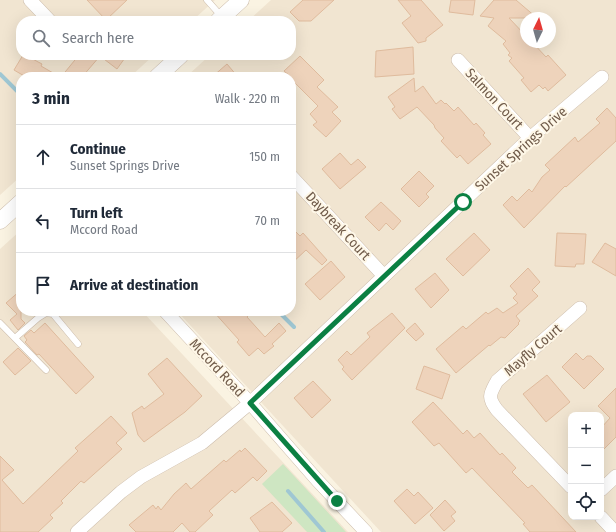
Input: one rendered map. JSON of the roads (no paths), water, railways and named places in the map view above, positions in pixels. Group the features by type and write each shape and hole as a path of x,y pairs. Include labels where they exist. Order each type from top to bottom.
{"street":[{"path":"30,0 45,16"},
{"path":"223,16 241,0"},
{"path":"162,72 176,60"},
{"name":"Salmon Court","path":"458,60 530,138"},
{"name":"Sunset Springs Drive","path":"77,532 120,492 140,477 202,443 250,403 530,138 602,77"},
{"name":"Daybreak Court","path":"296,181 384,276"},
{"path":"0,221 16,207"},
{"name":"Mayfly Court","path":"568,484 496,410 491,403 489,395 497,382 580,308"},
{"name":"Mccord Road","path":"170,316 250,403 317,480 366,532"},
{"path":"604,487 616,476"},
{"path":"604,520 615,532"}],"lane":[{"path":"207,0 218,16"},
{"path":"15,338 41,316"},
{"path":"55,316 78,344"},
{"path":"0,323 46,370"}],"waterway":[{"path":"0,74 16,90"},
{"path":"283,316 294,327"},
{"path":"288,491 324,532"}]}
